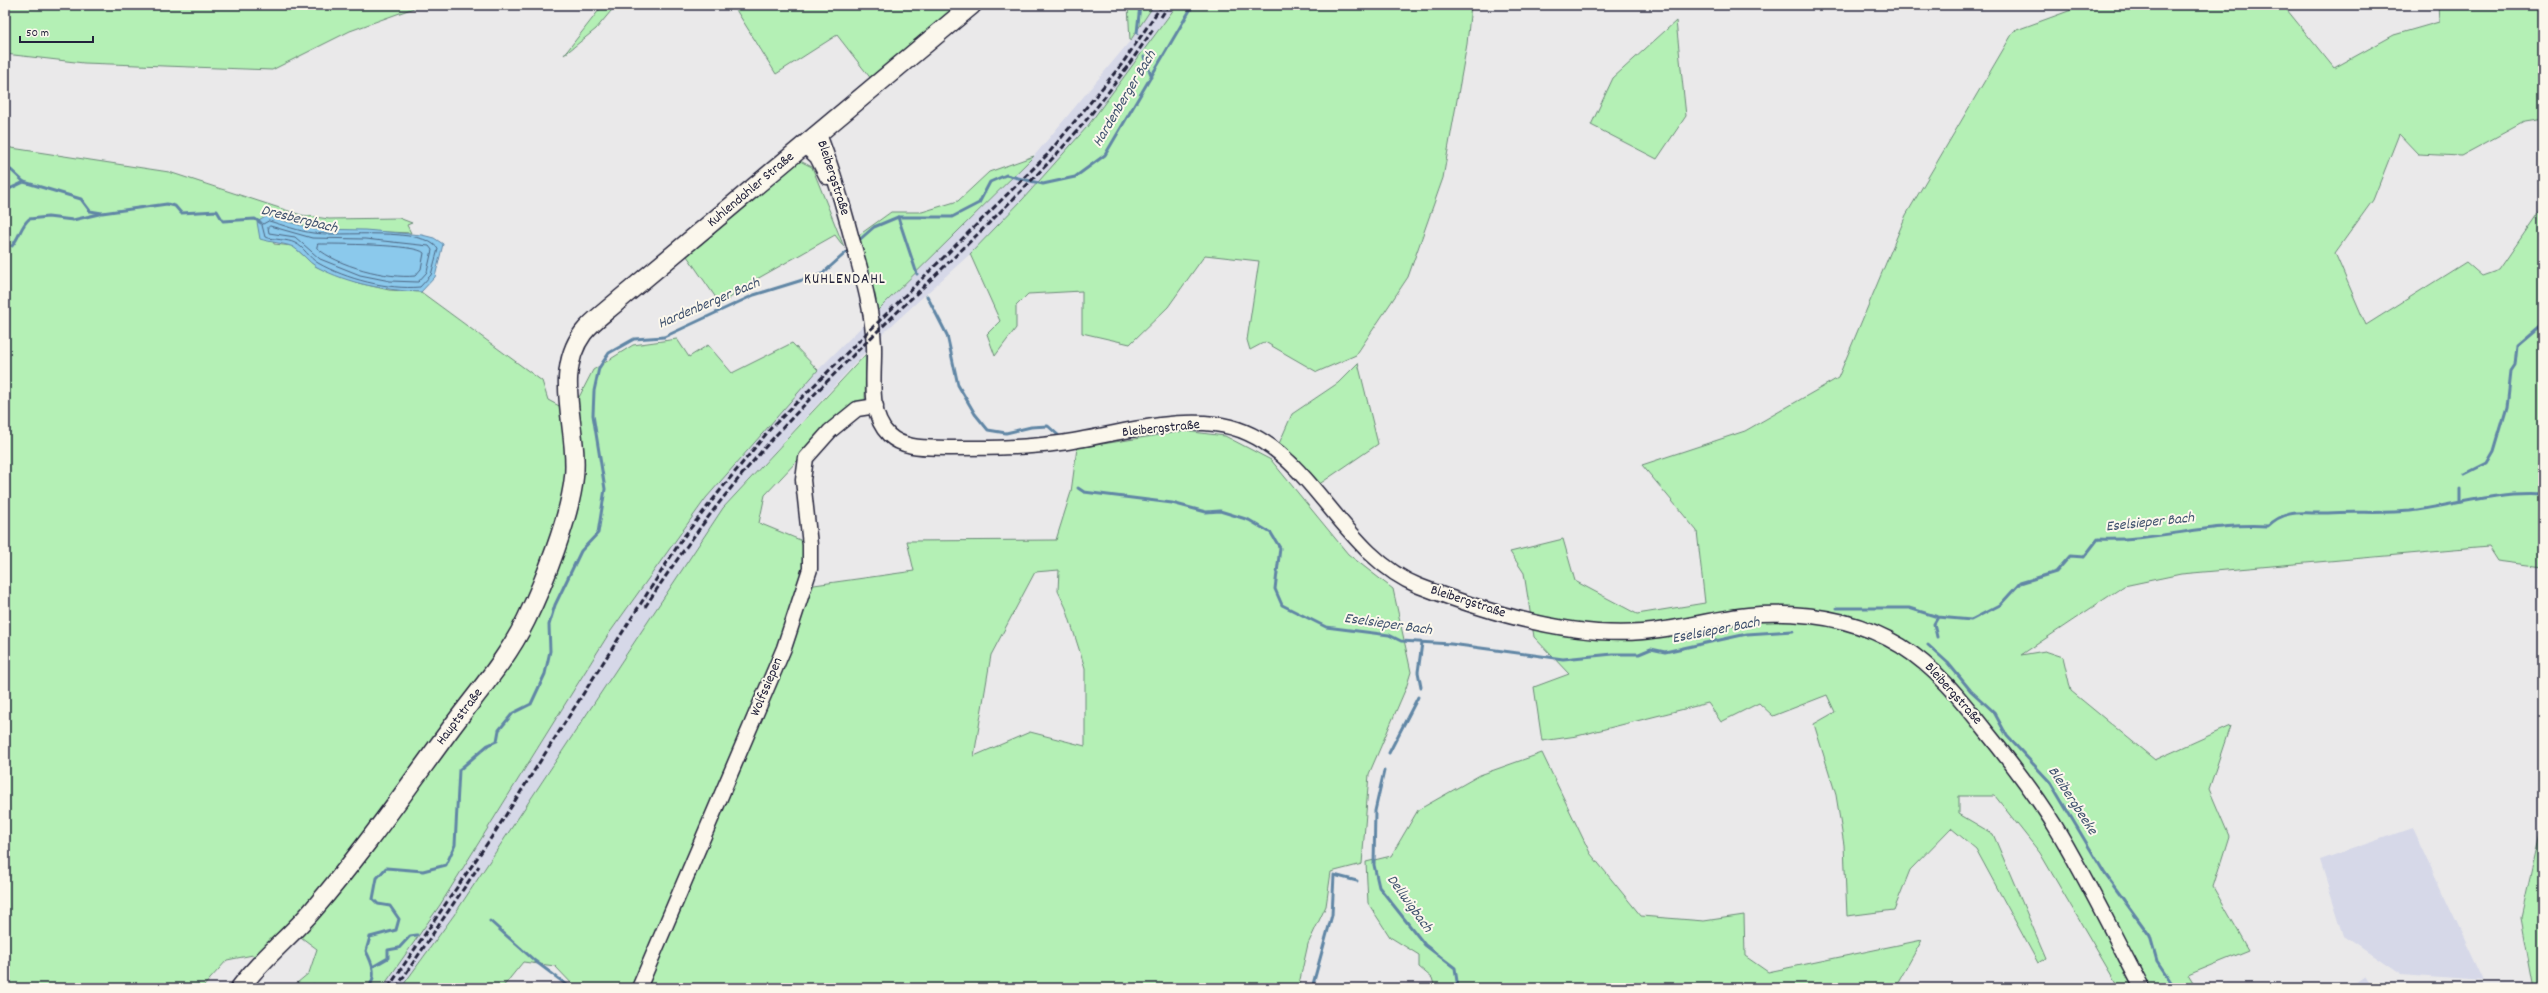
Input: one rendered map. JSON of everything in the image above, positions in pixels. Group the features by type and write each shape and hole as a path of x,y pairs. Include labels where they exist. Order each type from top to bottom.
{"main road":[{"name":"Kuhlendahler Straße","path":"569,398 568,376 570,359 576,344 587,329 972,5"},
{"name":"Hauptstraße","path":"240,988 258,966 317,905 504,660 538,592 568,508 574,466 569,398"}],"street":[{"name":"Bleibergstraße","path":"819,134 837,181 862,271 873,328 876,406 880,424 890,436 903,444 921,447 1041,445 1172,425 1215,424 1242,431 1280,454 1311,486 1356,540 1399,576 1451,597 1555,627 1599,633 1637,633 1729,616 1786,613 1854,625 1897,643 1922,661 1946,682 2031,790 2056,827 2142,988"},
{"name":"Bleibergstraße","path":"805,146 817,157 848,223"},
{"name":"Wolfssiepen","path":"639,988 784,648 810,569 810,545 803,480 806,458 830,432 857,409 876,406"}],"shaded area":[{"path":"1154,5 1177,5 1087,127 1023,199 970,254 880,336 723,508 454,915 401,988 382,988 440,905 608,635 706,498 818,370 1034,156 1130,41"},
{"path":"2412,828 2484,981 2401,975 2344,936 2320,860"},
{"path":"2366,976 2374,988 2349,988"}],"green space":[{"path":"5,5 422,5 350,31 272,70 84,63 5,54"},
{"path":"603,5 616,5 596,29 564,55"},
{"path":"733,5 965,5 872,80 837,35 776,74"},
{"path":"1128,5 1154,5 1130,41"},
{"path":"1177,5 1471,5 1467,44 1443,178 1408,277 1356,355 1317,372 1265,342 1250,350 1247,340 1259,261 1205,255 1168,307 1130,344 1082,333 1082,291 1028,294 1016,306 1016,328 995,356 987,334 1000,321 970,254 1023,199 1087,127"},
{"path":"2085,5 2283,5 2334,68 2394,35 2439,22 2438,5 2543,5 2543,119 2524,122 2461,156 2418,154 2399,134 2373,200 2335,253 2366,325 2466,262 2482,276 2499,270 2543,206 2543,567 2497,561 2488,547 2181,574 2124,586 2021,655 2045,651 2063,657 2071,691 2155,760 2230,726 2209,789 2229,836 2213,887 2249,950 2188,975 2196,988 2119,988 2040,853 1995,796 1959,796 1959,814 1993,834 2046,958 2038,963 1976,849 1951,828 1910,870 1894,910 1847,916 1844,845 1836,795 1814,724 1835,712 1827,695 1773,716 1759,703 1721,722 1708,703 1577,736 1542,741 1534,687 1569,674 1534,637 1524,573 1510,552 1563,539 1575,581 1637,614 1705,603 1697,531 1642,465 1745,431 1838,378 1906,215 2014,31"},
{"path":"1676,21 1686,116 1657,159 1591,125 1613,78"},
{"path":"5,147 169,172 301,215 329,219 399,218 412,223 407,225 411,233 314,229 267,216 274,244 293,246 315,266 358,283 389,290 421,292 542,381 548,400 563,408 575,405 593,370 633,345 677,339 689,357 708,345 732,373 792,343 818,370 706,498 608,635 440,905 382,988 291,988 309,973 317,949 298,935 264,965 253,955 227,960 202,988 5,988"},
{"path":"1034,156 877,311 859,235 891,212 922,212 958,201 989,172"},
{"path":"800,161 812,167 844,247 835,235 748,284 721,305 687,256"},
{"path":"866,354 865,400 844,411 765,495 759,523 805,542 805,568 781,643 634,988 576,988 555,966 523,962 502,988 401,988 454,915 723,508"},
{"path":"1358,363 1378,444 1318,485 1296,457 1278,446 1292,414 1338,383"},
{"path":"1185,431 1225,436 1271,460 1348,554 1393,589 1411,672 1406,688 1369,774 1362,864 1331,872 1326,906 1308,944 1299,984 1295,988 643,988 807,586 914,571 907,541 1056,540 1071,492 1077,448","holes":["1059,570 1058,591 1066,608 1085,668 1085,746 1030,732 974,756 991,655 1035,572"]},
{"path":"1542,753 1590,853 1641,916 1704,921 1744,915 1745,956 1768,972 1922,940 1895,988 1435,988 1432,978 1419,967 1419,955 1390,937 1368,903 1366,862 1391,856 1418,810 1480,775"},
{"path":"2543,820 2543,988 2534,988 2521,918"}],"water":[{"path":"267,216 314,229 365,230 422,235 434,238 443,244 435,277 421,292 381,288 342,278 317,267 293,247 260,239 257,222"}],"waterway":[{"path":"1137,33 1140,5"},
{"name":"Hardenberger Bach","path":"857,242 874,227 898,217 952,217 979,203 990,182 1006,175 1043,184 1075,177 1105,155 1193,5"},
{"path":"1144,57 1152,77"},
{"path":"5,169 11,170 24,182"},
{"name":"Dresbergbach","path":"5,191 24,182 81,199 90,211 102,213 167,204 175,206 181,213 217,211 223,221 255,219 261,223"},
{"path":"12,246 29,219 48,217 73,220 99,214"},
{"name":"Eselsieper Bach","path":"898,217 917,274"},
{"name":"Hardenberger Bach","path":"368,988 373,979 372,965 366,951 370,937 396,930 399,919 390,906 378,904 373,899 377,878 386,868 423,871 446,865 455,845 459,770 488,745 497,741 499,730 513,713 531,704 545,674 550,651 549,625 555,605 581,551 598,533 605,489 593,415 594,391 599,368 609,353 634,339 664,337 754,295 822,274 850,249"},
{"name":"Eselsieper Bach","path":"927,296 947,335 958,385 975,414 988,430 1006,433 1031,427 1048,426 1058,435"},
{"path":"2465,474 2487,463 2494,451 2507,407 2511,371 2515,365 2517,345 2543,323"},
{"name":"Eselsieper Bach","path":"1078,488 1084,492 1172,503 1206,512 1220,511 1249,520 1271,533 1280,548 1275,589 1282,605 1326,627 1389,635 1401,641 1451,644 1563,659 1613,654 1639,654 1651,649 1665,652 1747,634 1793,631"},
{"path":"2460,489 2460,502"},
{"name":"Eselsieper Bach","path":"1837,608 1909,608 1938,617 1971,620 2000,605 2020,583 2056,572 2070,556 2084,557 2098,539 2141,538 2225,527 2268,526 2275,520 2289,514 2296,513 2399,512 2493,496 2543,494"},
{"name":"Bleibergbeeke","path":"1937,637 1934,624 1938,617"},
{"path":"1421,687 1418,672 1422,643"},
{"name":"Bleibergbeeke","path":"1928,645 1948,663 1971,691 1994,712 2007,736 2050,782 2105,874 2150,936 2157,961 2175,988"},
{"name":"Dellwigbach","path":"1389,753 1418,697"},
{"name":"Dellwigbach","path":"1384,771 1375,811 1374,865 1379,887 1425,945 1455,968 1458,988"},
{"path":"1312,988 1332,915 1334,875 1357,881"},
{"path":"490,921 535,961 571,988"},
{"path":"374,966 388,958 388,950 399,948 410,936 417,935"},
{"name":"Hardenberger Bach","path":"311,988 313,985 323,988"}],"railway":[{"path":"388,988 495,832 682,539 726,483 771,428 1047,155 1122,64 1162,5"},
{"path":"1161,17 1169,5"},
{"path":"645,607 708,518 759,454 844,364 983,229 1051,160 1079,129 1105,96 1154,28"},
{"path":"396,988 479,866"}],"district":[{"name":"KUHLENDAHL","path":"845,280"}]}
